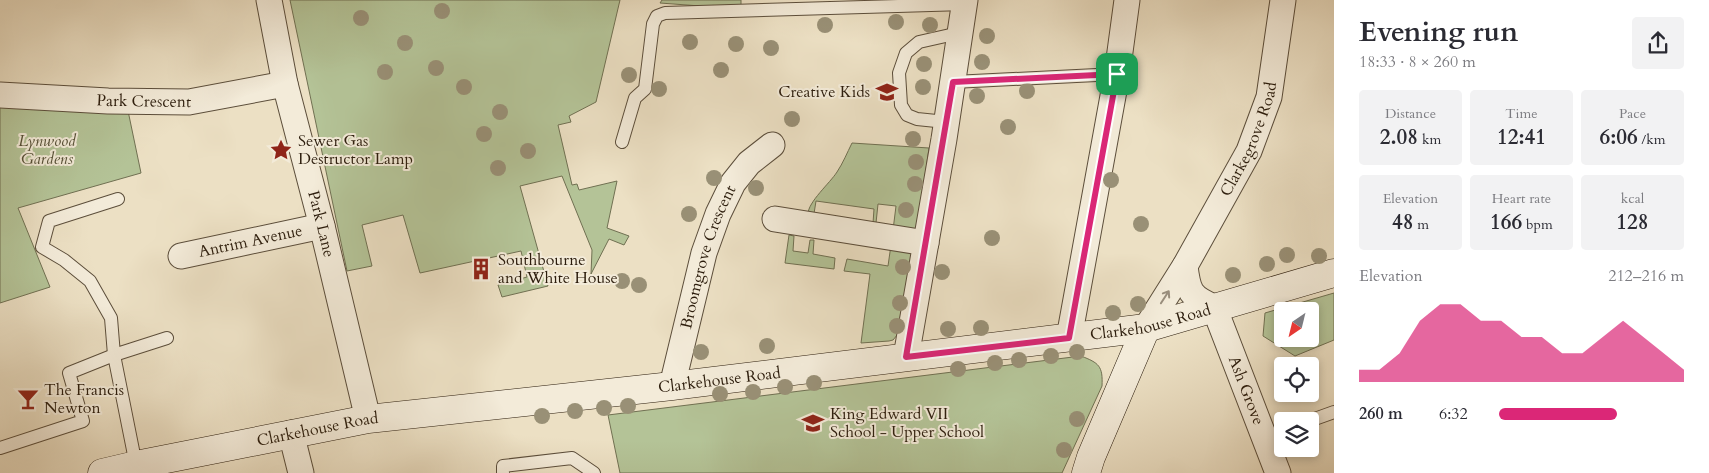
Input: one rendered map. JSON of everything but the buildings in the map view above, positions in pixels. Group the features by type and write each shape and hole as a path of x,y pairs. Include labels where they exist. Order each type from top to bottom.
{"main road":[{"name":"Clarkehouse Road","path":"102,473 136,465 183,461 292,433 368,419 672,386 1146,328 1334,273"},
{"path":"1086,473 1146,328"}],"street":[{"name":"Park Lane","path":"269,0 285,84 322,226 368,419"},
{"path":"1069,338 1117,74 1127,0"},
{"name":"Clarkegrove Road","path":"1146,328 1185,266 1249,151 1269,97 1283,0"},
{"path":"906,357 965,2"},
{"name":"Park Crescent","path":"0,96 108,101 189,102 285,84"},
{"name":"Broomgrove Crescent","path":"672,386 704,253 718,214 733,183 749,163 772,145"},
{"path":"775,219 926,243"},
{"name":"Antrim Avenue","path":"181,256 322,226"},
{"path":"1185,266 1190,290 1196,299 1214,307"},
{"name":"Ash Grove","path":"1214,307 1273,435 1278,473"},
{"path":"292,433 301,473"}],"lane":[{"path":"622,142 635,98 644,89 653,24 657,16 665,13 965,2"},
{"path":"946,122 907,115 901,105 899,73 906,53 919,42 960,33"},
{"path":"953,82 1117,74"},
{"path":"118,198 49,221 42,247 64,260 90,281 111,318 114,355 136,465"},
{"path":"0,448 83,421 69,373 114,355 167,338"},
{"path":"1319,417 1334,412"},
{"path":"504,473 503,466 572,458 594,473"}],"green space":[{"path":"290,0 620,0 596,102 569,116 571,122 558,125 572,185 577,184 579,190 617,181 607,228 629,236 624,245 609,239 591,274 592,250 562,176 520,186 548,286 502,297 498,285 527,277 521,251 420,273 403,215 362,225 372,266 347,271"},
{"path":"662,0 741,0 741,9 660,3"},
{"name":"Lynwood Gardens","path":"0,83 127,106 141,173 18,208 50,287 0,303"},
{"path":"852,143 929,148 917,232 893,230 896,206 878,204 876,223 873,223 874,209 816,201 813,220 808,214 815,198 839,169"},
{"path":"789,235 794,236 793,251 808,253 810,240 814,240 813,254 835,258 834,269 785,263"},
{"path":"891,245 913,249 898,334 893,340 889,341 861,343 870,274 844,271 847,259 888,266"},
{"path":"1334,293 1334,340 1319,346 1319,302 1303,302"},
{"path":"1274,310 1274,343 1263,336 1265,313"},
{"path":"1282,348 1314,348 1295,356"},
{"name":"King Edward VII School - Upper School","path":"1081,356 1099,366 1102,374 1102,386 1062,473 620,473 608,415"}],"place":[{"name":"Creative Kids","path":"887,92"},
{"name":"Sewer Gas Destructor Lamp","path":"281,150"},
{"name":"Southbourne and White House","path":"481,269"},
{"name":"The Francis Newton","path":"28,399"},
{"name":"King Edward VII School - Upper School","path":"813,423"}],"route":[{"path":"1117,74 1069,338 906,357 953,82 1117,74"}]}
